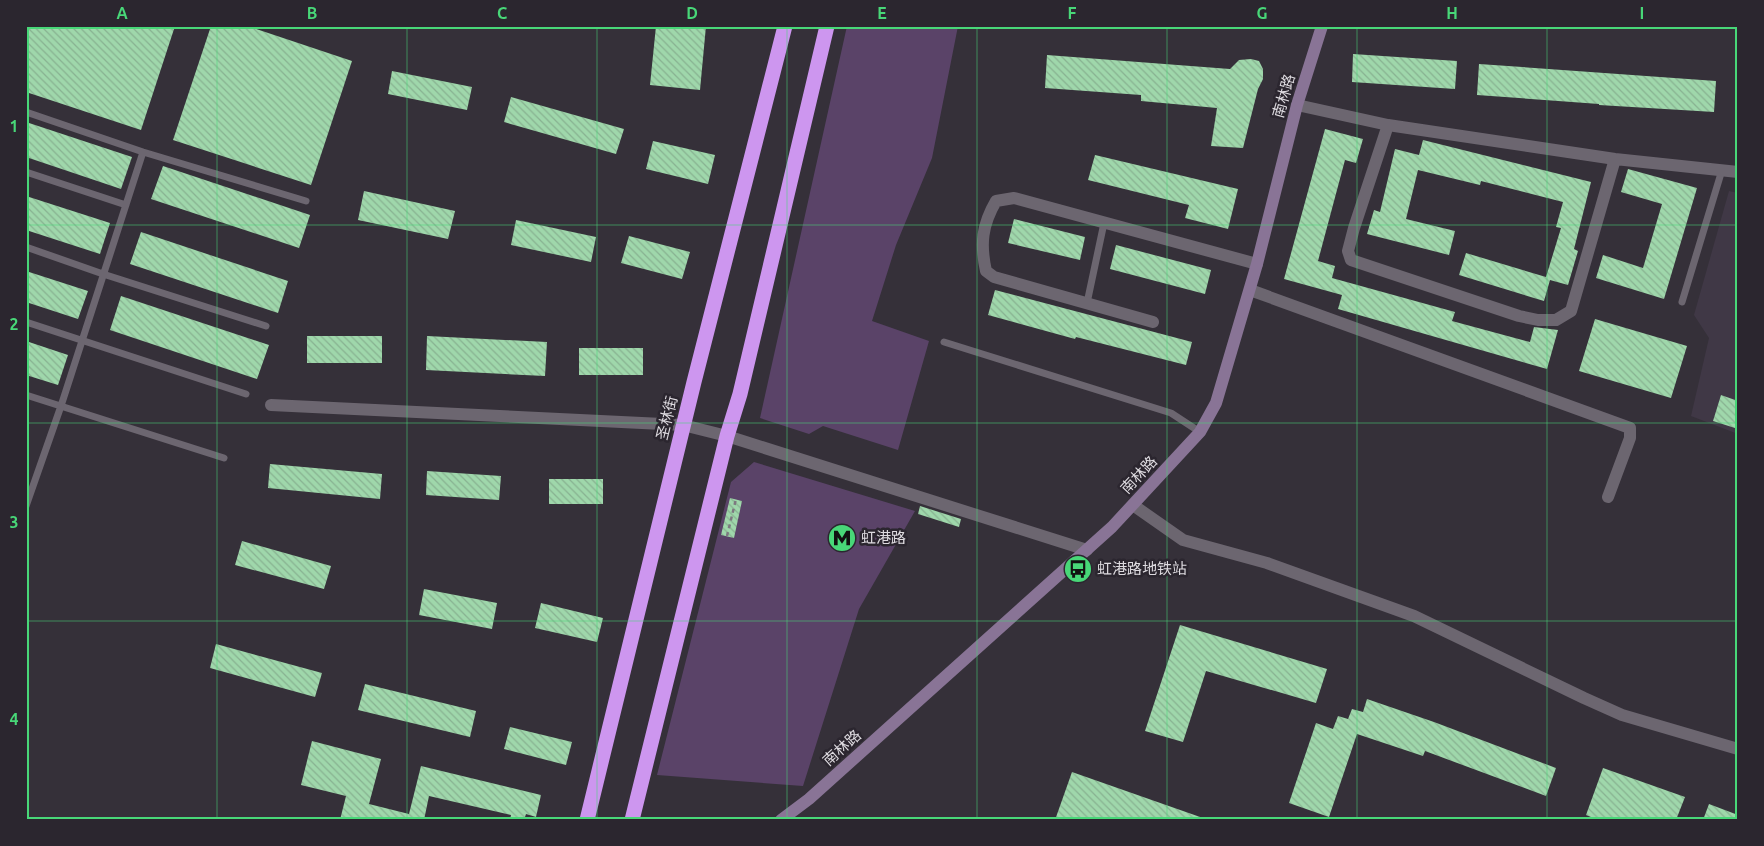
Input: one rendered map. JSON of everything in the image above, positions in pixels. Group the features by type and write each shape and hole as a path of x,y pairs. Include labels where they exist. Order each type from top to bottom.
{"highway":[{"name":"圣林街","path":"587,820 683,425 785,26"},
{"path":"632,820 727,436 740,394 827,26"}],"street":[{"name":"南林路","path":"782,820 809,799 1112,527 1200,432 1216,403 1258,264 1297,105 1322,26"},
{"path":"1297,105 1388,125 1615,159 1738,172"},
{"path":"1388,125 1354,228 1348,251 1351,260 1519,316 1538,320 1556,320 1571,311 1615,159"},
{"path":"1153,322 994,276 986,271 983,258 983,233 987,215 996,201 1014,198 1258,264"},
{"path":"1250,290 1630,428 1630,438 1608,497"},
{"path":"271,405 683,425 727,436 1087,550"},
{"path":"1133,505 1183,540 1266,563 1414,616 1622,715 1738,749"}],"lane":[{"path":"26,112 143,152 306,201"},
{"path":"26,506 61,406 143,152"},
{"path":"1682,302 1722,170"},
{"path":"26,172 126,205"},
{"path":"1087,303 1104,223"},
{"path":"26,247 266,326"},
{"path":"26,322 246,394"},
{"path":"944,342 1171,413 1200,432"},
{"path":"26,395 224,458"}],"path":[{"path":"727,536 736,499"}],"shaded area":[{"path":"847,26 958,26 932,158 896,245 872,321 929,341 898,450 823,426 809,434 760,418"},
{"path":"1729,191 1738,193 1738,434 1691,416 1709,338 1694,315"},
{"path":"754,462 915,511 859,609 803,786 657,775 731,482"}],"building":[{"path":"26,26 175,26 141,130 26,92"},
{"path":"211,26 247,26 352,61 311,185 173,140"},
{"path":"656,26 706,26 700,90 650,85"},
{"path":"1353,54 1457,61 1455,89 1352,82"},
{"path":"1047,55 1230,69 1239,60 1251,59 1259,61 1263,69 1263,79 1258,89 1243,148 1211,146 1217,108 1141,101 1141,95 1045,88"},
{"path":"1479,64 1716,81 1714,112 1477,95"},
{"path":"392,71 472,87 467,110 388,94"},
{"path":"511,97 624,129 616,154 504,122"},
{"path":"26,122 132,157 121,189 26,157"},
{"path":"1325,129 1363,139 1356,163 1345,160 1318,261 1335,266 1332,278 1455,312 1452,321 1530,342 1534,327 1558,330 1547,369 1338,309 1342,295 1284,279"},
{"path":"1423,140 1591,182 1574,249 1578,251 1568,285 1550,280 1544,301 1459,275 1466,253 1546,277 1561,228 1556,227 1563,202 1481,181 1480,185 1418,170 1406,219 1455,231 1449,255 1367,234 1374,210 1380,212 1395,149 1419,155"},
{"path":"653,141 715,155 708,184 646,169"},
{"path":"1095,155 1238,189 1228,229 1185,218 1189,205 1088,180"},
{"path":"163,166 310,215 299,248 151,199"},
{"path":"1628,169 1697,188 1664,299 1596,278 1603,255 1643,268 1662,204 1621,192"},
{"path":"364,191 455,211 448,239 358,220"},
{"path":"26,196 110,223 100,254 26,230"},
{"path":"1014,219 1085,237 1080,260 1008,243"},
{"path":"516,220 596,237 591,262 511,245"},
{"path":"141,232 288,281 278,313 130,264"},
{"path":"629,236 690,252 682,279 621,263"},
{"path":"1116,245 1211,270 1205,294 1110,269"},
{"path":"26,271 88,291 78,319 26,302"},
{"path":"995,290 1192,342 1186,365 1076,337 1075,339 988,315"},
{"path":"121,296 269,345 257,379 110,330"},
{"path":"1595,319 1687,346 1671,398 1579,371"},
{"path":"307,336 382,336 382,363 307,363"},
{"path":"427,336 547,342 545,376 426,370"},
{"path":"26,341 68,355 58,385 26,375"},
{"path":"579,348 643,348 643,375 579,375"},
{"path":"1721,395 1738,401 1738,429 1713,421"},
{"path":"270,464 382,474 380,499 268,488"},
{"path":"427,471 501,476 499,500 426,495"},
{"path":"549,479 603,479 603,504 549,504"},
{"path":"730,498 742,501 734,538 721,535"},
{"path":"920,506 961,519 959,527 918,514"},
{"path":"242,541 331,566 324,589 235,565"},
{"path":"424,589 497,603 492,629 419,615"},
{"path":"541,603 603,618 597,642 535,628"},
{"path":"1180,625 1327,669 1316,703 1206,671 1183,742 1145,731"},
{"path":"216,644 322,673 315,697 210,668"},
{"path":"365,684 476,711 470,737 358,710"},
{"path":"1367,699 1556,768 1546,796 1425,751 1423,756 1357,734 1329,817 1289,803 1316,723 1333,729 1338,716 1348,719 1352,709 1363,712"},
{"path":"510,727 572,742 566,765 504,749"},
{"path":"312,741 381,759 369,804 409,814 421,766 541,795 536,817 526,814 524,820 510,820 511,815 429,796 424,820 340,820 346,796 301,785"},
{"path":"1603,768 1685,797 1676,820 1598,820 1586,815"},
{"path":"1072,772 1203,818 1203,820 1055,820"},
{"path":"1709,804 1738,815 1738,820 1703,820"}],"place":[{"name":"虹港路","path":"842,538"},
{"name":"虹港路地铁站","path":"1078,569"}]}
